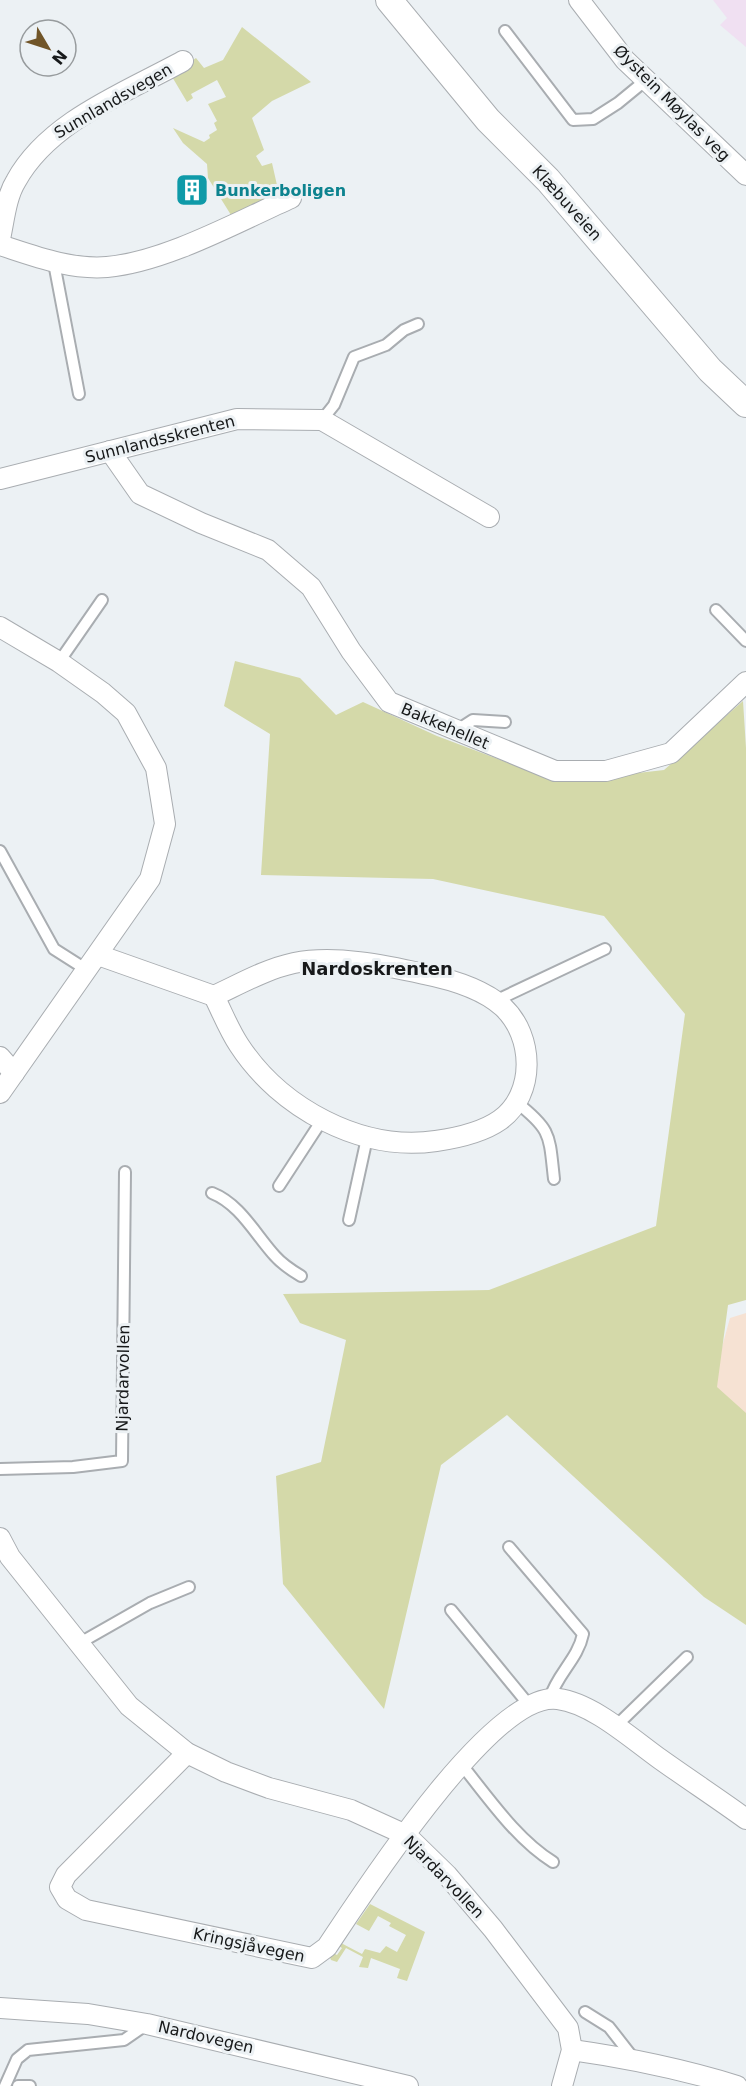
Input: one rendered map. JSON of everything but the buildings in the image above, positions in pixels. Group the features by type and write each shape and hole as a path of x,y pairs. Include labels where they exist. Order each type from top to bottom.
{"street":[{"name":"Klæbuveien","path":"389,0 488,120 548,180 710,370 746,404"},
{"name":"Øystein Møylas veg","path":"579,0 625,60 746,175"},
{"name":"Sunnlandsvegen","path":"0,239 14,183 36,150 62,128 183,61"},
{"path":"0,245 54,263 106,267 150,259 291,198"},
{"name":"Sunnlandsskrenten","path":"0,479 237,419 322,420 489,517"},
{"name":"Bakkehellet","path":"110,451 140,494 201,523 268,550 311,587 351,651 389,702 555,771 606,771 671,753 746,682"},
{"path":"0,627 59,662 103,693 126,713 156,768 165,824 150,879 0,1093"},
{"path":"93,963 214,996 257,975 294,963 334,960 403,969 445,978 503,1008 513,1021 525,1045 528,1068 516,1102 501,1120 472,1133 449,1140 396,1144 367,1138 322,1120 287,1098 239,1045 214,996"},
{"path":"0,1057 14,1073"},
{"name":"Njardarvollen","path":"0,1538 10,1557 129,1706 187,1753 226,1772 351,1810 406,1835 447,1875 533,1978 568,2028 572,2050"},
{"path":"550,1698 582,1707 615,1727 746,1819"},
{"name":"Kringsjåvegen","path":"187,1753 66,1875 60,1887 67,1899 86,1910 312,1958 327,1947 406,1835 461,1764 529,1705 550,1698"},
{"name":"Nardovegen","path":"0,2008 88,2014 147,2024 296,2057 385,2084 408,2086"},
{"path":"562,2086 572,2050 635,2059 690,2071 737,2086"}],"lane":[{"path":"505,31 573,120 593,119 618,103 646,80"},
{"path":"54,263 79,394"},
{"path":"322,420 334,405 354,357 386,345 404,330 418,324"},
{"path":"59,662 102,600"},
{"path":"717,610 746,641"},
{"path":"455,731 473,720 505,722"},
{"path":"0,851 54,949 93,963"},
{"path":"494,1002 605,949"},
{"path":"516,1102 541,1124 549,1136 554,1179"},
{"path":"279,1186 322,1120"},
{"path":"349,1220 367,1138"},
{"name":"Njardarvollen","path":"0,1469 73,1467 122,1461 125,1172"},
{"path":"212,1193 226,1200 248,1222 274,1256 301,1276"},
{"path":"510,1547 584,1634 581,1648 554,1686 550,1698"},
{"path":"78,1644 150,1603 189,1587"},
{"path":"451,1610 529,1705"},
{"path":"615,1727 687,1657"},
{"path":"461,1764 505,1818 543,1856 553,1862"},
{"path":"585,2012 609,2027 635,2059"},
{"path":"5,2086 17,2059 28,2050 124,2040 147,2024"},
{"path":"18,2086 30,2086"}],"shaded area":[{"path":"713,0 746,0 746,47 720,25 727,18"},
{"path":"746,1313 746,1417 710,1390 730,1318"}],"green space":[{"path":"242,27 311,82 272,101 252,118 264,150 256,156 262,166 272,163 279,194 231,215 208,178 207,164 183,143 173,128 204,142 217,130 214,123 217,121 208,104 226,97 217,80 191,94 193,98 187,102 171,75 196,58 204,68 223,60"},
{"path":"235,661 300,678 336,715 363,702 437,736 559,782 664,770 743,701 746,748 746,1300 728,1305 717,1387 746,1413 746,1625 704,1597 507,1415 441,1465 384,1709 283,1584 276,1476 321,1462 346,1340 300,1323 283,1294 489,1290 656,1226 685,1014 604,916 433,879 261,875 270,734 224,706"},
{"path":"370,1904 425,1932 407,1981 397,1978 400,1969 371,1958 368,1968 359,1967 363,1957 346,1948 337,1962 331,1960 329,1955 331,1952 337,1955 342,1948 339,1946 341,1943 362,1954 365,1949 380,1953 386,1946 397,1952 406,1935 389,1926 391,1923 378,1916 369,1931 356,1924"}],"place":[{"name":"Bunkerboligen","path":"192,190"}],"district":[{"name":"Nardoskrenten","path":"377,968"}]}
